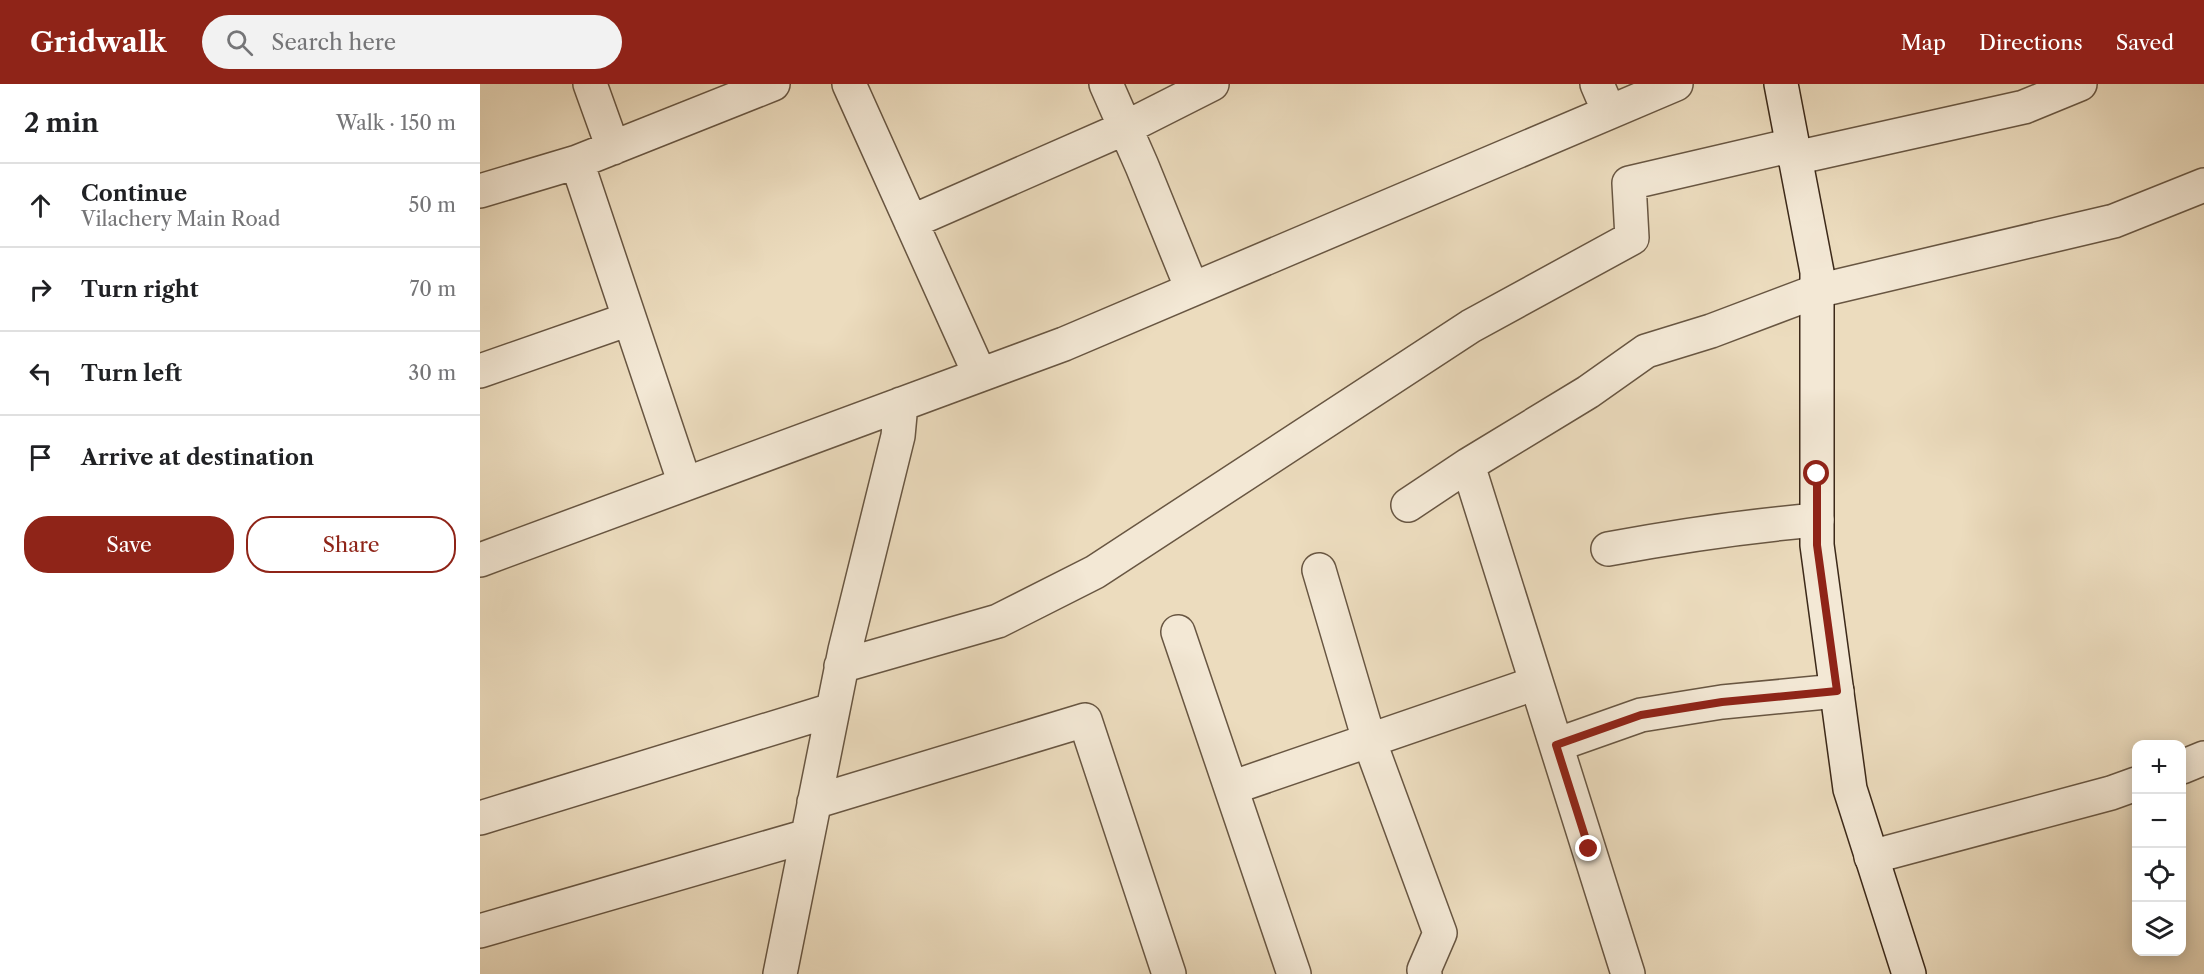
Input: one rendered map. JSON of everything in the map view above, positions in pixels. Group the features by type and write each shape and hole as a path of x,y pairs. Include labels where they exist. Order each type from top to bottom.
{"street":[{"path":"590,84 613,148"},
{"path":"480,191 577,162 774,84"},
{"path":"849,84 980,375"},
{"path":"1106,84 1192,289"},
{"path":"911,222 1125,128 1212,84"},
{"path":"480,560 1064,344 1192,289 1603,98 1676,84"},
{"path":"1781,84 1817,272 1817,545 1850,789 1909,974"},
{"path":"841,666 998,621 1095,572 1471,326 1632,238 1629,183 2024,107 2080,84"},
{"path":"577,162 685,484"},
{"path":"1408,505 1587,392 1646,351 1711,331 1817,291 2115,221 2204,185"},
{"path":"480,371 629,319"},
{"path":"780,974 841,666 898,436 901,404"},
{"path":"1468,465 1628,974"},
{"path":"1608,549 1755,525 1817,520"},
{"path":"1319,570 1369,740 1440,933 1424,970 1425,974"},
{"path":"1178,632 1294,974"},
{"path":"1231,788 1536,683"},
{"path":"1556,745 1641,715 1722,702 1837,691"},
{"path":"480,818 832,710"},
{"path":"814,802 1085,720 1168,974"},
{"path":"2186,765 2204,758"},
{"path":"1871,856 2110,793 2132,785"},
{"path":"480,931 807,836"}],"route":[{"path":"1589,849 1556,745 1641,715 1722,702 1837,691 1817,545 1817,474"}]}
